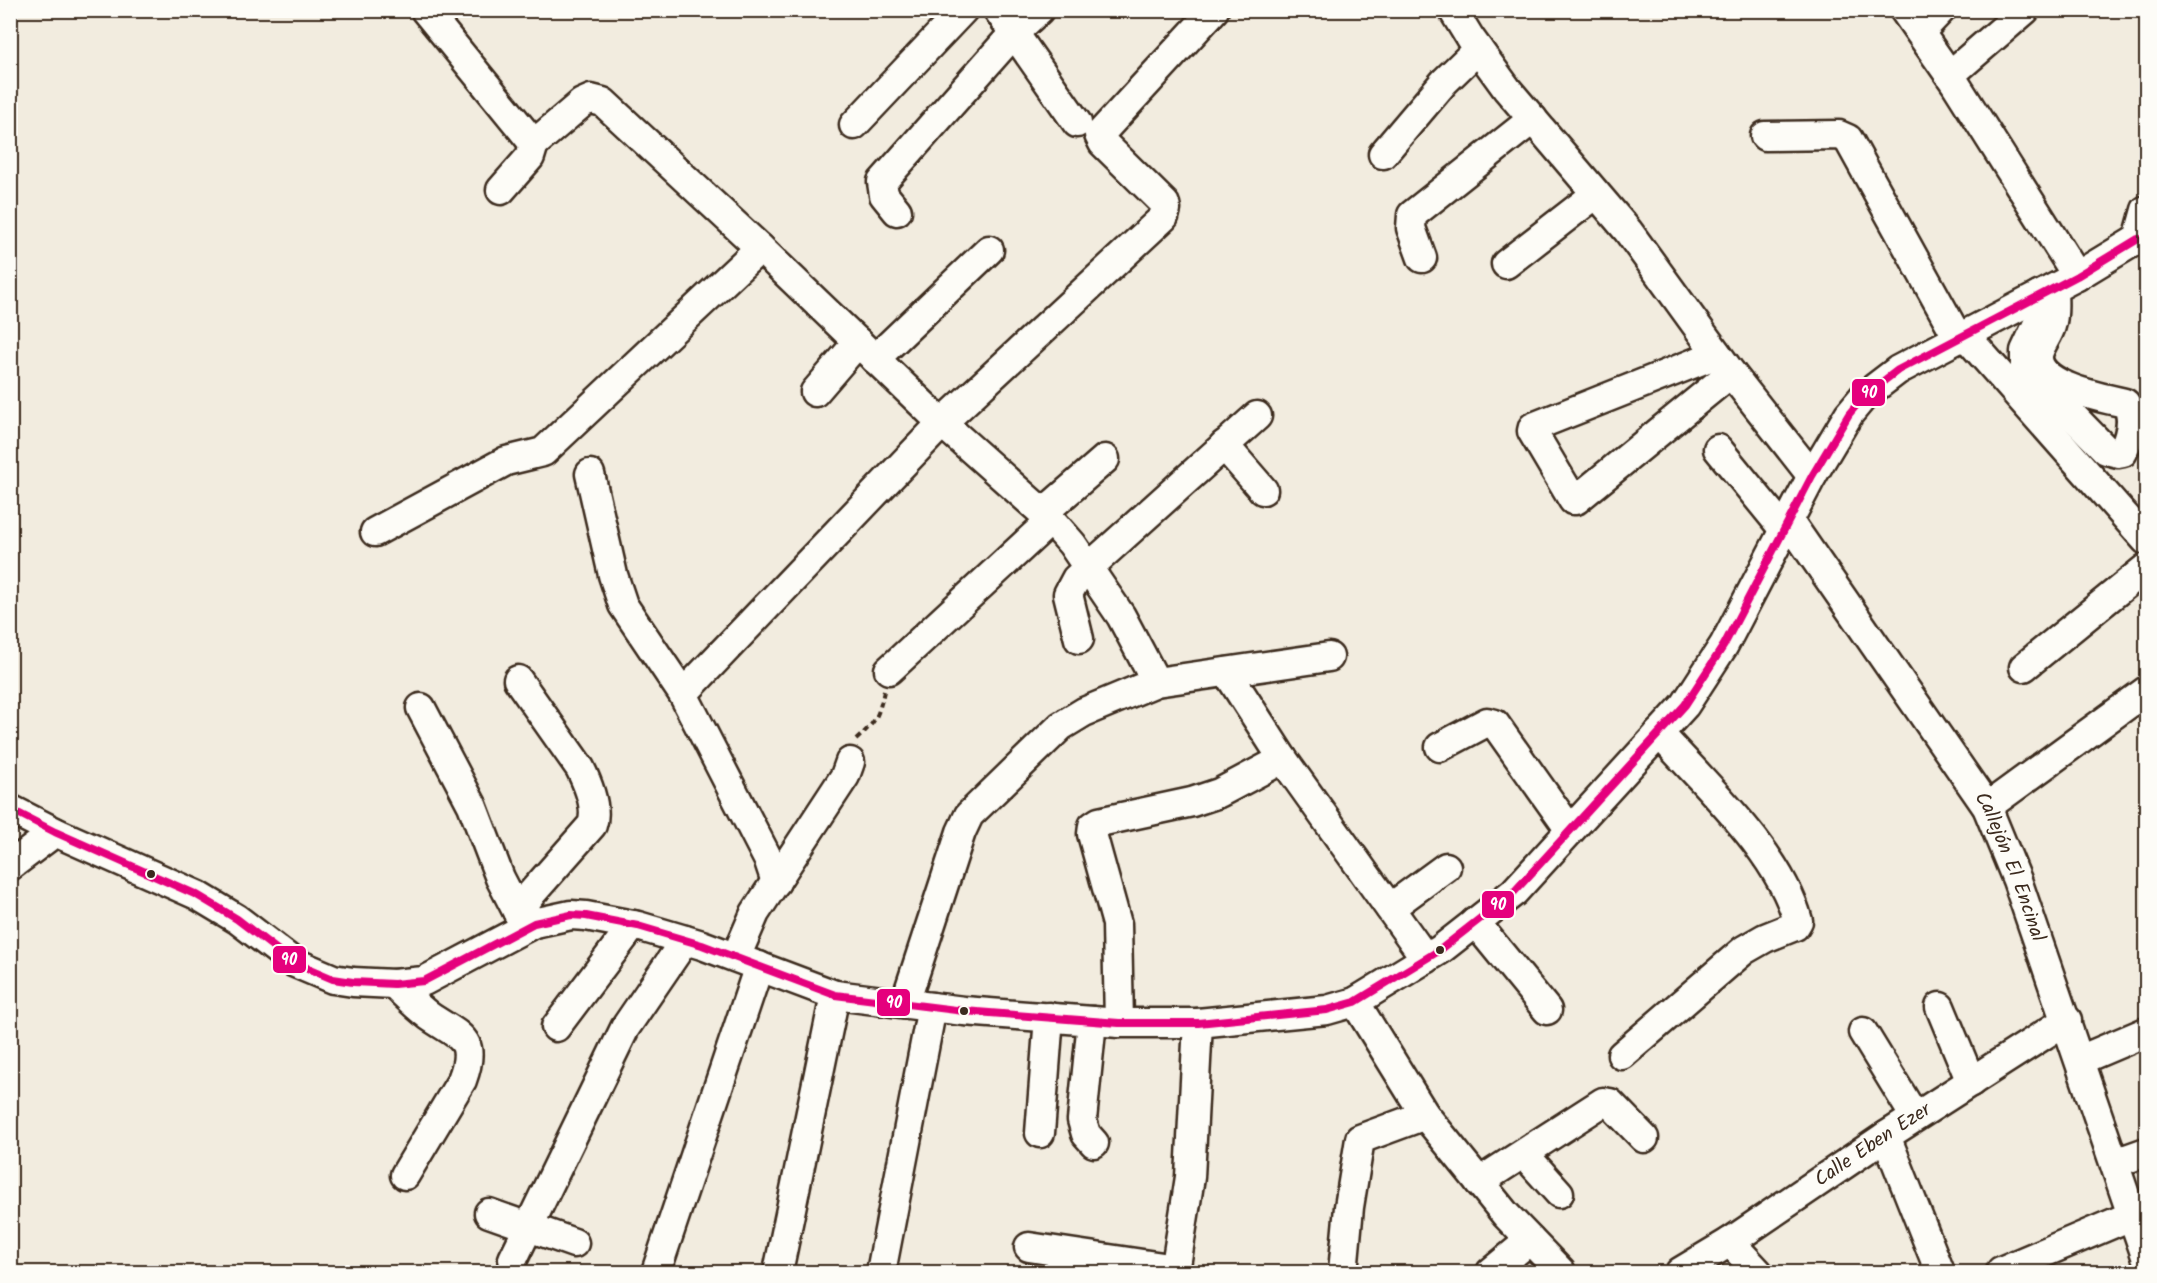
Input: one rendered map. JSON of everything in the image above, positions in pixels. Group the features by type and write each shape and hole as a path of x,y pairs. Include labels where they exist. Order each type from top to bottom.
{"street":[{"path":"854,125 963,10"},
{"path":"897,211 884,195 882,182 1006,22 1039,10"},
{"path":"683,694 942,423 1164,217 1165,204 1103,143 1099,135 1214,10"},
{"path":"1453,10 1508,89 1628,231 1724,364 1812,476"},
{"path":"1941,10 1912,21 1950,75 2056,287"},
{"path":"1950,75 2025,10"},
{"path":"428,12 534,144"},
{"path":"1006,22 1077,123"},
{"path":"1383,154 1444,82 1478,49"},
{"path":"501,190 530,157 534,144 582,103 591,99 603,102 760,248 942,423 1047,517 1089,568 1121,616 1156,682"},
{"path":"1422,258 1411,228 1412,215 1533,119"},
{"path":"1765,136 1839,135 1848,140 1962,336 2146,539"},
{"path":"1506,264 1596,194"},
{"path":"10,809 55,832 197,895 237,920 293,962 333,979 394,984 424,981 522,920 543,920 571,915 633,925 685,940 835,995 1105,1022 1198,1023 1327,1010 1355,1002 1426,959 1514,892 1685,705 1708,672 1812,476 1849,414 1864,396 1898,370 2142,239 2146,210"},
{"path":"375,532 506,462 543,452 760,248"},
{"path":"815,392 989,250"},
{"path":"2056,287 2025,351 2025,373 2036,386 2068,398"},
{"path":"1724,364 1576,500 1573,500 1532,430 1533,427 1724,364"},
{"path":"1079,639 1068,594 1076,579 1257,416"},
{"path":"1224,445 1263,490"},
{"name":"Callejón El Encinal","path":"1718,449 1787,526 1987,807 2017,880 2067,1020 2146,1256"},
{"path":"889,670 1105,459"},
{"path":"590,474 613,575 623,605 683,694 769,861 776,882"},
{"path":"2024,667 2146,568"},
{"path":"881,1272 918,1005 961,832 969,815 1061,726 1084,712 1156,682 1329,657"},
{"path":"1227,672 1283,759 1426,959"},
{"path":"518,680 580,768 589,789 594,820 532,893 522,920"},
{"path":"1987,807 2146,691"},
{"path":"421,708 472,805 500,878 522,920"},
{"path":"1440,747 1487,722 1495,724 1570,830"},
{"path":"1622,1055 1744,950 1765,938 1797,925 1798,921 1780,876 1739,823 1659,734"},
{"path":"1094,1143 1086,1134 1082,1120 1105,1022 1117,924 1092,834 1094,826 1099,822 1162,810 1219,793 1283,759"},
{"path":"656,1272 747,962 750,922 845,776 850,762"},
{"path":"10,866 55,832"},
{"path":"1390,908 1446,867"},
{"path":"1475,922 1547,1010"},
{"path":"556,1027 633,925"},
{"path":"513,1260 625,1028 685,940"},
{"path":"394,984 419,1008 461,1036 468,1052 462,1080 405,1175"},
{"path":"778,1272 835,995"},
{"path":"1355,1002 1425,1115 1479,1182 1561,1272"},
{"path":"1940,1007 1971,1082"},
{"path":"1040,1133 1049,1017"},
{"name":"Calle Eben Ezer","path":"1680,1272 1730,1242 1886,1136 2067,1020"},
{"path":"1029,1246 1175,1271 1190,1177 1198,1023"},
{"path":"1863,1032 1915,1117"},
{"path":"2080,1060 2146,1032"},
{"path":"1479,1182 1603,1101 1610,1103 1644,1138"},
{"path":"1343,1272 1360,1139 1425,1115"},
{"path":"1886,1136 1940,1272"},
{"path":"2115,1163 2146,1152"},
{"path":"1524,1154 1559,1193"},
{"path":"489,1213 536,1216 574,1244"},
{"path":"2001,1271 2133,1215"},
{"path":"1491,1272 1530,1240"},
{"path":"1730,1242 1758,1272"}],"path":[{"path":"850,762 854,743 875,722 880,712 889,670"}],"transit line":[{"name":"90","path":"10,809 55,832 197,895 237,919 293,962 333,979 394,984 424,981 534,923 571,915 638,926 702,945 835,995 964,1011 1119,1023 1198,1023 1327,1010 1355,1002 1440,950 1514,892 1685,705 1724,645 1812,476 1849,414 1864,396 1898,370 2077,276 2138,239 2146,240"}]}
